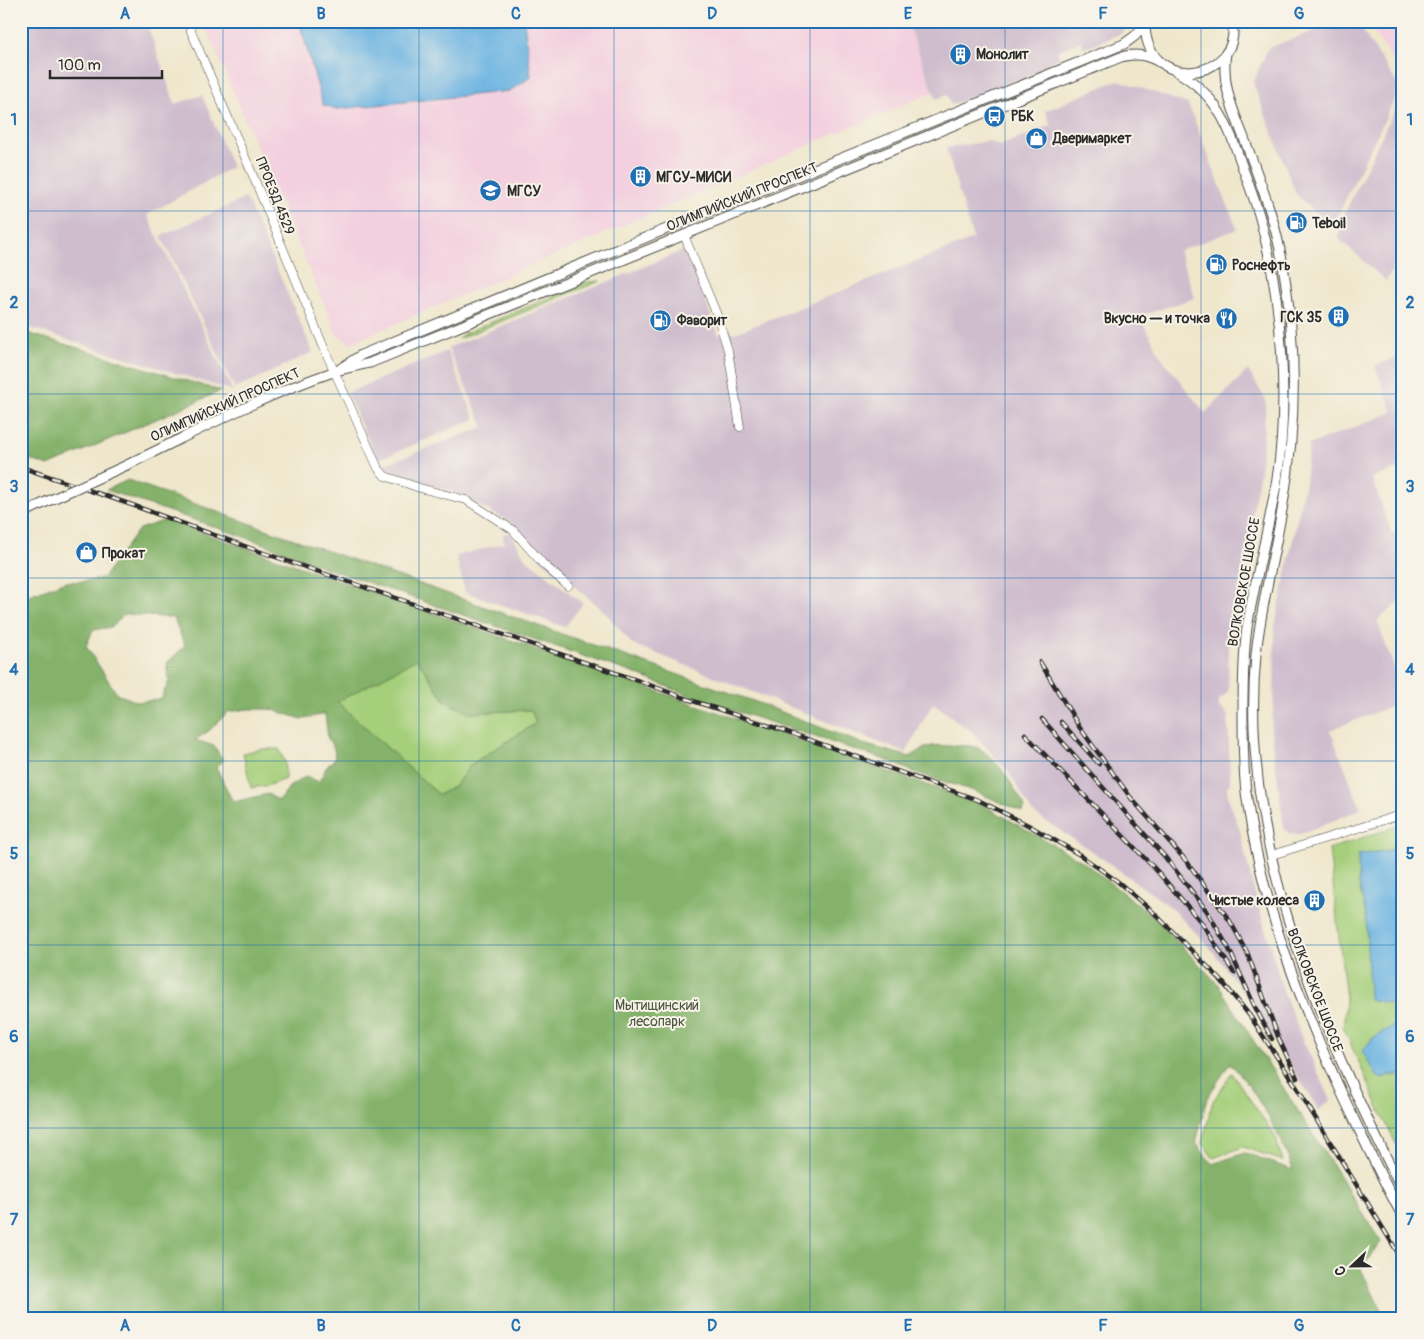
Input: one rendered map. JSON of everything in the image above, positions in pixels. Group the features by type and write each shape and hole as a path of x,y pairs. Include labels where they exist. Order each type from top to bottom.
{"main road":[{"path":"1145,22 1148,44 1159,62"},
{"name":"ОЛИМПИЙСКИЙ ПРОСПЕКТ","path":"334,372 361,355 702,214 1124,44 1136,36 1145,22"},
{"name":"ВОЛКОВСКОЕ ШОССЕ","path":"1234,23 1231,42 1226,53 1224,75 1228,97 1262,187 1280,248 1293,355 1294,387 1291,454 1284,504 1263,605 1254,681 1255,754 1259,790 1272,855 1294,936 1324,1022 1403,1191"},
{"path":"1176,72 1199,71 1212,65 1226,53"},
{"name":"ОЛИМПИЙСКИЙ ПРОСПЕКТ","path":"21,514 128,465 233,413 334,372 370,364 1121,58 1130,55 1142,55 1176,72"},
{"name":"ВОЛКОВСКОЕ ШОССЕ","path":"1176,72 1196,84 1213,102 1222,116 1232,140 1262,224 1273,278 1280,339 1282,417 1280,453 1277,479 1247,630 1243,673 1243,739 1246,788 1254,838 1271,908 1307,1015 1372,1157 1403,1218"}],"street":[{"name":"ПРОЕЗД 4529","path":"189,21 191,32 252,171 334,372 378,468 385,476 420,488 466,500 513,530 543,564 568,586"},
{"path":"684,235 717,316 728,350 740,427"},
{"path":"1272,855 1403,814"}],"shaded area":[{"path":"21,21 146,21 175,104 202,95 232,167 147,215 233,391 21,325"},
{"name":"МГСУ","path":"203,21 907,21 933,92 351,343 337,335"},
{"path":"907,21 1127,21 1122,33 1084,48 1081,41 1057,51 1060,58 1048,63 1049,68 951,105 947,95 936,99"},
{"path":"1341,21 1356,21 1400,88 1332,227 1296,194 1253,83 1268,48"},
{"path":"1366,21 1403,21 1403,75"},
{"path":"1118,80 1188,104 1237,229 1179,251 1195,298 1139,316 1162,358 1205,413 1248,370 1266,400 1261,465 1229,642 1228,692 1219,700 1219,707 1226,712 1228,717 1230,783 1227,787 1228,797 1240,831 1253,887 1284,993 1304,1043 1331,1100 1319,1110 1239,986 1208,945 1168,905 1032,812 1008,771 972,732 933,703 906,753 632,644 603,610 543,561 511,522 456,494 381,466 484,427 448,348 684,250 719,335 738,332 973,239 946,148 989,141 1000,146 1051,125 1045,111"},
{"path":"1403,92 1403,127 1395,144 1403,147 1403,250 1386,281 1339,239 1340,223"},
{"path":"246,198 313,352 235,389 161,236"},
{"path":"447,351 475,419 377,460 347,393"},
{"path":"1403,355 1403,467 1372,478 1392,534 1403,529 1403,599 1377,621 1403,692 1403,702 1330,730 1361,809 1300,834 1290,834 1284,828 1271,729 1274,700 1275,626 1305,482 1309,445 1393,412 1375,366"},
{"path":"511,533 525,558 583,603 565,627 465,592 456,556 504,543 503,534"}],"green space":[{"path":"600,281 458,339 463,334 587,282"},
{"path":"21,331 221,391 48,466 21,456"},
{"path":"128,480 759,703 863,744 910,757 930,746 976,747 984,751 998,765 1025,807 1023,812 974,791 914,772 886,760 693,697 633,673 326,568 265,544 106,490"},
{"name":"Мытищинский лесопарк","path":"166,520 981,804 1082,861 1154,917 1217,983 1381,1242 1361,1269 1385,1318 21,1318 21,598 64,582 90,581 103,578 139,529","holes":["125,614 174,618 185,646 167,663 169,681 161,699 138,702 117,694 86,646 93,630 112,627","417,659 446,702 469,713 531,710 536,723 470,765 456,785 439,795 337,702","248,709 270,709 302,719 325,714 328,739 334,748 335,758 326,768 319,782 306,776 289,787 279,801 268,794 233,802 216,767 223,760 214,746 195,740 210,730 228,712","1230,1063 1248,1085 1266,1114 1282,1143 1293,1170 1245,1153 1212,1164 1196,1143 1207,1098"]},
{"path":"417,659 446,702 469,713 531,710 536,723 470,765 456,785 439,795 337,702"},
{"path":"261,749 279,749 285,762 285,779 269,785 251,788 243,753"},
{"path":"1403,824 1403,848 1358,855 1359,884 1366,915 1395,1005 1403,1005 1403,1020 1398,1022 1389,1075 1403,1075 1403,1158 1343,1027 1346,1000 1329,849"},
{"path":"1232,1073 1275,1136 1283,1161 1243,1147 1213,1158 1202,1142 1213,1101"}],"water":[{"path":"299,21 524,21 531,77 510,91 337,109 323,105"},
{"path":"1403,848 1403,1005 1395,1005 1369,999 1366,915 1359,884 1358,855"},
{"path":"1403,1020 1403,1075 1389,1075 1382,1079 1377,1076 1362,1051 1373,1038"}],"railway":[{"path":"21,467 261,552 785,731 978,800 1028,825 1080,855 1117,881 1153,912 1220,979 1250,1016 1294,1083 1403,1261"},
{"path":"1040,662 1080,728 1131,798 1188,863 1230,921 1247,952 1279,1039 1297,1078"},
{"path":"1042,719 1165,857 1207,911 1229,949 1255,1007 1272,1039"},
{"path":"1061,722 1099,764"},
{"path":"1025,734 1157,871 1201,922 1234,973"}],"place":[{"name":"Монолит","path":"960,54"},
{"name":"РБК","path":"995,116"},
{"name":"Дверимаркет","path":"1037,138"},
{"name":"МГСУ-МИСИ","path":"640,177"},
{"name":"МГСУ","path":"491,191"},
{"name":"Teboil","path":"1296,223"},
{"name":"Роснефть","path":"1216,265"},
{"name":"ГСК 35","path":"1338,317"},
{"name":"Вкусно — и точка","path":"1226,318"},
{"name":"Фаворит","path":"661,320"},
{"name":"Прокат","path":"86,553"},
{"name":"Чистые колеса","path":"1315,900"}]}
